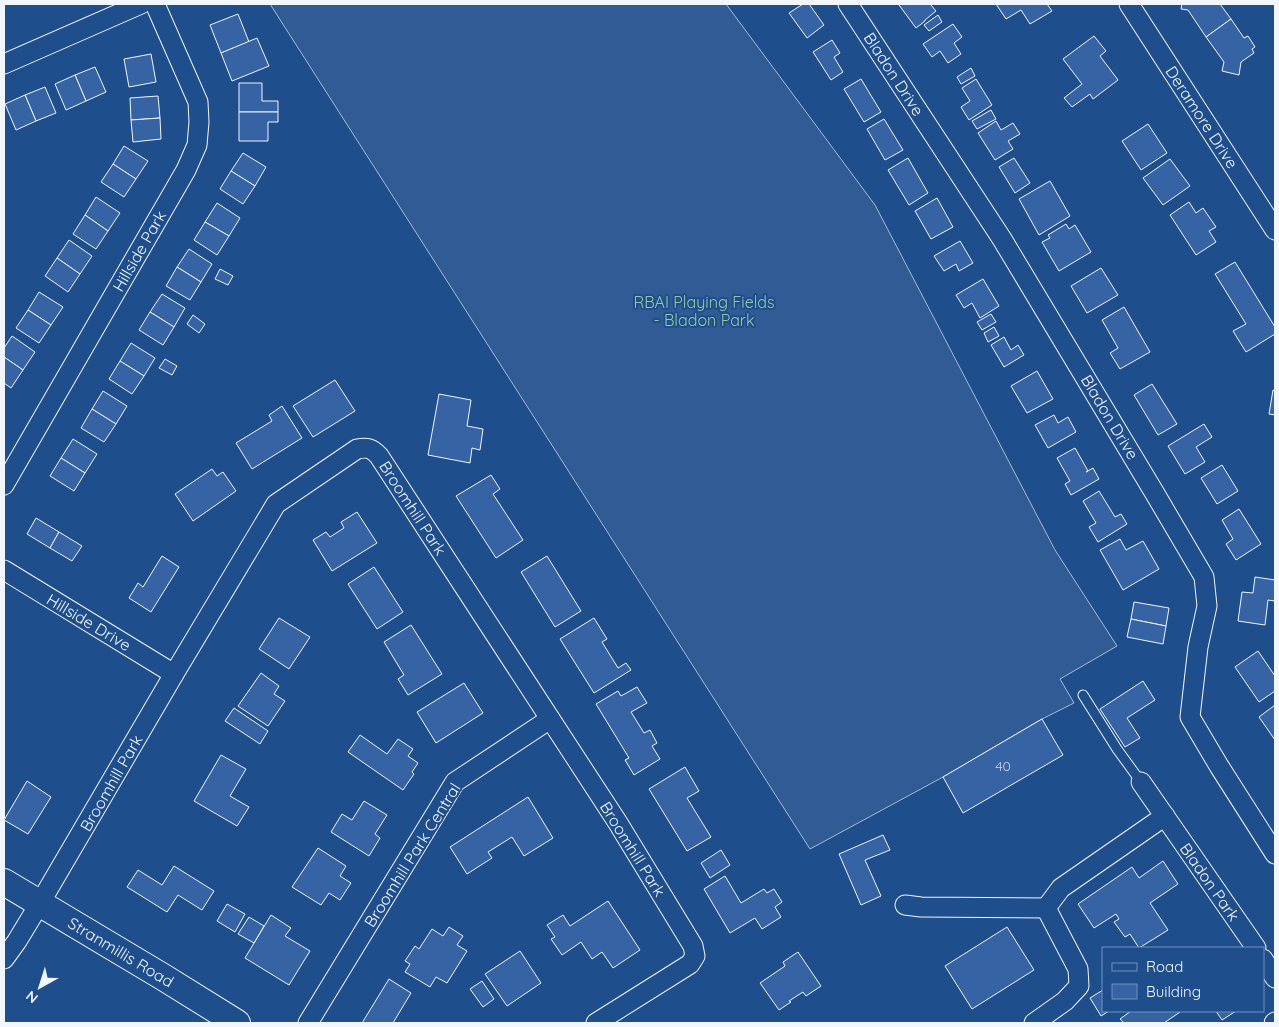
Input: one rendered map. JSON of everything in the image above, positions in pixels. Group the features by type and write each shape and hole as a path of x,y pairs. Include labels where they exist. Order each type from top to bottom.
{"street":[{"path":"4,64 141,4"},
{"name":"Hillside Park","path":"4,485 186,170 196,146 200,122 198,102 155,4"},
{"name":"Bladon Drive","path":"848,4 1002,239 1204,577 1207,606 1198,647 1190,717 1275,854"},
{"name":"Deramore Drive","path":"1129,4 1275,230"},
{"name":"Broomhill Park","path":"4,958 17,941 40,903 276,504 357,449 365,447 373,449 379,456 618,823 693,946 695,956 690,964 596,1023"},
{"name":"Hillside Drive","path":"4,570 174,674"},
{"name":"Broomhill Park Central","path":"308,1023 455,782 550,719"},
{"name":"Bladon Park","path":"1141,782 1255,947"},
{"path":"1046,908 1061,888 1165,816"},
{"name":"Stranmillis Road","path":"4,882 237,1023"},
{"path":"905,905 921,907 1046,908"},
{"path":"1034,1023 1065,1001 1079,986 1078,969 1046,908"},
{"path":"1264,961 1275,978"}],"lane":[{"path":"1083,695 1117,749 1141,782"}],"shaded area":[{"name":"RBAI Playing Fields - Bladon Park","path":"270,4 726,4 875,205 1055,550 1117,646 1060,679 1074,703 810,849"}],"building":[{"path":"803,4 809,4 824,25 807,38 789,13"},
{"path":"930,4 936,11 916,28 899,5"},
{"path":"996,4 1047,4 1052,11 1030,24 1021,10 1006,19"},
{"path":"1182,4 1220,4 1231,19 1206,37 1188,10 1181,9"},
{"path":"238,14 249,42 221,53 210,25"},
{"path":"938,15 942,22 929,31 924,25"},
{"path":"1231,19 1244,38 1248,36 1255,47 1252,49 1254,53 1241,62 1239,75 1222,71 1224,62 1206,37"},
{"path":"953,24 962,37 954,43 961,54 948,63 940,51 932,57 923,44"},
{"path":"1094,36 1106,51 1100,56 1118,80 1093,99 1090,94 1072,107 1064,98 1082,84 1063,59"},
{"path":"257,38 269,66 232,81 221,53"},
{"path":"832,40 840,53 834,57 843,72 831,80 813,52"},
{"path":"151,54 156,82 129,87 124,59"},
{"path":"95,67 106,92 86,101 75,75"},
{"path":"971,68 975,76 961,84 957,77"},
{"path":"75,75 86,101 66,110 55,84"},
{"path":"861,79 881,112 864,122 844,89"},
{"path":"976,79 992,105 969,120 961,107 970,101 962,88"},
{"path":"239,83 262,83 262,101 278,101 278,112 239,112"},
{"path":"45,87 56,113 36,121 25,95"},
{"path":"25,95 36,121 16,130 5,104"},
{"path":"158,96 160,118 131,120 130,98"},
{"path":"991,110 996,119 977,129 972,121"},
{"path":"239,112 278,112 278,122 268,122 268,141 239,141"},
{"path":"160,118 161,139 133,142 131,120"},
{"path":"884,119 903,150 885,160 867,129"},
{"path":"996,121 1001,130 1013,123 1020,134 1008,141 1013,149 995,160 978,133"},
{"path":"1148,124 1167,153 1141,170 1122,141"},
{"path":"124,146 148,161 136,179 113,164"},
{"path":"243,153 266,167 255,186 231,171"},
{"path":"908,158 928,193 909,205 888,170"},
{"path":"1014,158 1030,183 1015,193 999,167"},
{"path":"1170,159 1190,186 1163,205 1143,178"},
{"path":"113,164 136,179 124,197 101,182"},
{"path":"231,171 255,186 243,204 220,189"},
{"path":"1050,181 1070,216 1039,235 1019,199"},
{"path":"96,197 120,213 108,231 85,215"},
{"path":"937,198 953,227 931,239 915,211"},
{"path":"1189,202 1196,213 1203,208 1216,227 1209,231 1216,242 1196,255 1170,215"},
{"path":"217,203 240,218 229,236 205,222"},
{"path":"85,215 108,231 96,249 73,234"},
{"path":"205,222 229,236 217,255 194,240"},
{"path":"1066,224 1069,229 1075,225 1091,252 1059,271 1042,242 1050,238 1048,235"},
{"path":"69,240 92,256 80,274 57,258"},
{"path":"960,241 973,263 959,271 956,264 944,271 934,256"},
{"path":"189,249 212,264 201,282 177,267"},
{"path":"57,258 80,274 68,292 45,276"},
{"path":"1235,262 1275,327 1275,334 1246,352 1233,331 1246,324 1215,274"},
{"path":"177,267 201,282 190,300 166,286"},
{"path":"1101,268 1118,295 1087,313 1071,286"},
{"path":"220,269 233,276 228,285 215,279"},
{"path":"983,279 999,306 980,318 972,303 964,308 956,295"},
{"path":"39,292 63,307 51,325 28,310"},
{"path":"162,294 185,308 174,327 150,312"},
{"path":"1124,307 1150,352 1120,369 1110,353 1118,348 1102,320"},
{"path":"28,310 51,325 39,343 16,328"},
{"path":"150,312 174,327 163,345 139,330"},
{"path":"991,314 996,322 982,330 977,322"},
{"path":"193,315 205,324 199,333 187,324"},
{"path":"994,327 999,336 988,342 984,333"},
{"path":"12,336 35,352 23,370 4,357 4,348"},
{"path":"1004,337 1011,350 1018,345 1024,355 1004,367 991,345"},
{"path":"131,343 155,358 144,376 120,361"},
{"path":"4,357 23,370 11,388 4,383"},
{"path":"165,359 177,366 172,375 159,368"},
{"path":"120,361 144,376 132,394 109,379"},
{"path":"1037,371 1053,399 1027,413 1011,386"},
{"path":"335,380 355,411 313,437 293,406"},
{"path":"1152,384 1177,424 1158,435 1134,395"},
{"path":"1273,390 1275,391 1275,415 1269,414"},
{"path":"103,391 127,406 116,424 92,409"},
{"path":"439,394 471,400 467,426 483,429 480,450 472,448 470,463 428,455"},
{"path":"282,406 302,438 252,469 236,443 272,421 269,415"},
{"path":"92,409 116,424 104,442 81,428"},
{"path":"1054,415 1058,423 1068,417 1076,432 1048,448 1035,425"},
{"path":"1204,424 1212,437 1196,447 1205,462 1185,474 1168,446"},
{"path":"73,439 97,454 85,473 61,458"},
{"path":"1075,448 1088,471 1093,468 1099,479 1071,495 1065,484 1070,481 1057,458"},
{"path":"61,458 85,473 74,491 50,476"},
{"path":"1222,465 1238,491 1217,504 1201,478"},
{"path":"212,469 217,476 223,472 236,491 193,521 175,494"},
{"path":"491,475 500,489 493,494 523,540 496,558 456,496"},
{"path":"1099,491 1115,517 1121,514 1127,524 1098,542 1089,527 1096,523 1083,501"},
{"path":"1239,509 1261,544 1236,560 1226,544 1233,539 1222,520"},
{"path":"357,512 377,543 332,571 313,540 326,532 330,537 344,528 341,522"},
{"path":"36,518 59,532 50,548 27,534"},
{"path":"59,532 82,546 72,561 50,548"},
{"path":"1120,539 1126,550 1143,541 1159,569 1123,590 1100,550"},
{"path":"162,556 179,567 151,612 129,598 138,583 143,587"},
{"path":"547,556 581,611 555,627 521,572"},
{"path":"374,567 403,612 377,629 348,584"},
{"path":"1255,577 1275,580 1275,601 1268,600 1265,625 1238,621 1242,592 1253,593"},
{"path":"1134,602 1169,608 1166,626 1131,619"},
{"path":"279,618 310,637 289,669 259,649"},
{"path":"594,618 607,639 602,642 618,668 626,663 631,670 594,693 560,639"},
{"path":"1131,619 1166,626 1163,644 1127,637"},
{"path":"411,625 442,674 408,695 398,679 404,675 384,642"},
{"path":"1258,651 1275,676 1275,691 1259,702 1235,667"},
{"path":"261,673 279,686 274,694 285,701 268,726 238,706"},
{"path":"1143,681 1155,700 1127,718 1140,738 1125,747 1100,709"},
{"path":"464,683 483,713 436,743 417,712"},
{"path":"637,687 647,703 631,712 644,733 650,730 657,743 652,746 660,759 634,775 625,760 629,758 596,704 618,691 621,696"},
{"path":"1275,705 1275,740 1259,717"},
{"path":"234,708 268,731 260,744 225,721"},
{"path":"1042,719 1063,755 963,813 943,777"},
{"path":"360,735 387,754 398,739 413,749 408,756 418,763 412,772 414,774 403,790 348,752"},
{"path":"221,755 246,769 230,796 249,807 237,826 194,801"},
{"path":"685,767 699,791 687,798 711,837 687,851 649,789"},
{"path":"27,781 51,797 28,834 4,820"},
{"path":"528,797 553,838 524,856 512,837 488,852 492,858 467,874 450,847"},
{"path":"364,801 387,815 375,834 380,838 369,856 331,832 342,814 352,820"},
{"path":"883,835 890,850 865,860 881,896 861,905 839,854"},
{"path":"318,848 346,866 340,876 351,883 340,900 329,893 321,905 292,887"},
{"path":"721,850 730,865 710,878 701,863"},
{"path":"1163,861 1178,884 1150,903 1168,930 1141,947 1138,947 1130,934 1125,937 1114,922 1119,919 1116,914 1094,928 1078,904 1132,867 1139,878"},
{"path":"174,866 214,891 202,910 178,895 167,912 127,887 138,870 162,885"},
{"path":"725,876 741,903 764,889 767,893 774,889 782,902 775,907 781,917 762,929 755,918 730,933 704,889"},
{"path":"608,901 640,950 613,968 602,952 592,959 581,942 562,955 551,939 555,937 547,925 563,915 570,926"},
{"path":"227,904 245,914 235,932 217,921"},
{"path":"271,915 291,928 285,936 310,951 289,985 245,958"},
{"path":"249,917 264,926 254,943 238,934"},
{"path":"449,927 463,936 457,945 467,951 447,983 436,977 430,987 405,972 410,964 405,961 415,946 419,949 432,929 443,936"},
{"path":"1007,927 1034,970 972,1009 945,966"},
{"path":"520,951 541,983 507,1006 485,974"},
{"path":"798,952 821,986 806,996 803,992 779,1010 760,983 785,966 783,962"},
{"path":"389,979 411,993 393,1023 362,1023"},
{"path":"482,981 494,999 483,1007 470,989"},
{"path":"1102,991 1102,1012 1107,1012 1101,1016 1090,998"},
{"path":"1130,1012 1180,1012 1164,1023 1124,1023 1120,1019"},
{"path":"1217,1012 1234,1012 1222,1020"}]}
